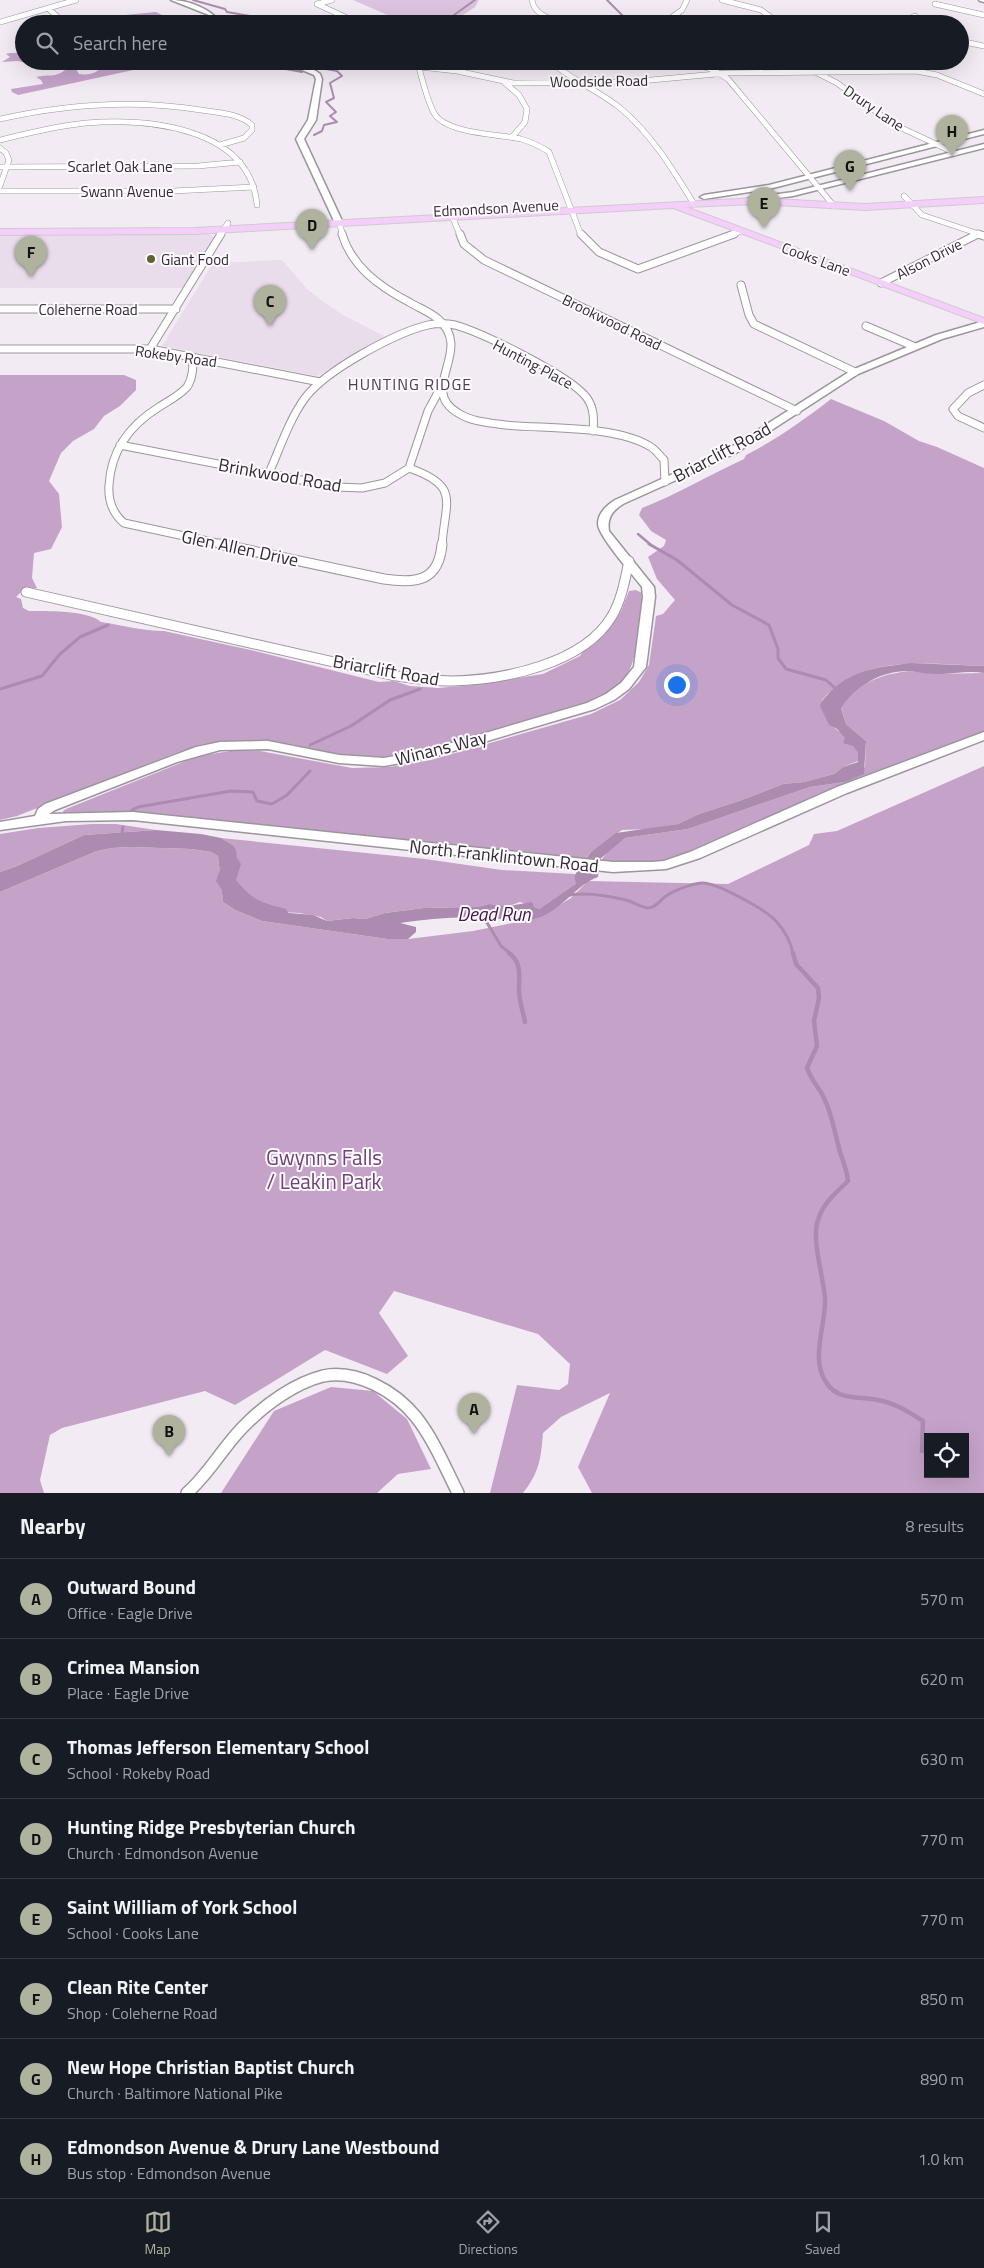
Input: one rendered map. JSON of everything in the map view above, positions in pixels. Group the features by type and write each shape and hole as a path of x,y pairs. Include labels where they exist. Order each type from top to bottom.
{"main road":[{"path":"704,197 793,194 828,198 984,192"},
{"name":"Edmondson Avenue","path":"571,207 672,205 704,197"},
{"name":"Edmondson Avenue","path":"0,232 144,232 571,207 648,200 739,201"},
{"name":"Cooks Lane","path":"648,200 672,205 984,322"},
{"path":"739,201 770,201 834,206 877,206 984,200"},
{"name":"Edmondson Avenue","path":"0,226 227,226"}],"street":[{"path":"26,15 76,0"},
{"path":"174,0 212,15"},
{"path":"332,0 317,4 341,15"},
{"path":"532,0 532,6 547,15"},
{"path":"675,15 682,10 686,0"},
{"path":"722,0 750,5 767,11 771,15"},
{"path":"935,4 984,15"},
{"path":"49,9 56,15"},
{"path":"0,22 15,18"},
{"path":"969,43 984,46"},
{"path":"308,70 317,74 319,79 313,115 300,139 338,220 349,252 368,276 388,291 442,323 452,347 450,366 442,386 428,411 409,468"},
{"path":"421,70 434,113 439,121 460,128 513,136 540,145 549,152 581,235 588,244 600,252 638,269 742,231"},
{"name":"Woodside Road","path":"452,70 503,82 525,83 576,81 629,82 721,74 924,72 984,94"},
{"path":"561,70 576,81 611,100 636,122 692,201"},
{"path":"713,70 733,85 834,206"},
{"name":"Drury Lane","path":"810,70 832,80 855,94 893,124 956,153"},
{"path":"503,82 514,88 526,105 528,112 525,122 513,136"},
{"path":"514,88 525,83"},
{"path":"0,119 62,106 130,102 175,106 231,116 242,119 252,125 252,130 246,136 220,145"},
{"path":"0,140 102,122 140,123 186,132 220,145 240,162 247,170 254,187 257,204"},
{"name":"Edmondson Avenue","path":"704,197 756,190 984,132"},
{"name":"Edmondson Avenue","path":"739,201 793,194 820,188 984,146"},
{"path":"0,148 9,158 8,167 0,186"},
{"path":"0,156 2,160 0,167"},
{"name":"Scarlet Oak Lane","path":"0,167 198,166 240,162"},
{"name":"Swann Avenue","path":"0,191 161,191 254,187"},
{"path":"904,196 922,215 981,235"},
{"name":"Brookwood Road","path":"451,214 464,244 484,260 796,411"},
{"path":"150,349 227,226"},
{"name":"Alson Drive","path":"881,283 981,235"},
{"path":"741,285 748,316 754,324 855,372"},
{"name":"Coleherne Road","path":"0,309 176,309"},
{"name":"Briarclift Road","path":"26,592 391,675 424,680 450,681 482,679 526,670 547,663 585,644 609,622 618,605 629,561 604,531 602,520 609,509 619,502 732,450 855,372 913,346 984,322"},
{"path":"269,474 301,404 312,388 351,361 387,342 427,326 442,323"},
{"name":"Hunting Place","path":"442,323 463,327 572,384 588,398 593,406 595,422 593,431"},
{"path":"866,326 913,346"},
{"name":"Rokeby Road","path":"0,349 150,349 320,382"},
{"name":"Glen Allen Drive","path":"193,357 193,369 189,384 174,398 138,422 120,445 110,474 110,499 113,514 124,523 394,581 411,580 426,576 432,572 440,561 447,505 445,490 431,478 409,468"},
{"path":"984,385 968,393 955,406 954,412 958,416 984,428"},
{"path":"442,386 442,396 451,409 477,421 503,425 593,431 631,437 652,447 664,460 666,466 665,482"},
{"name":"Brinkwood Road","path":"120,445 337,487 362,488 385,483 409,468"},
{"name":"Winans Way","path":"46,814 173,758 220,746 268,745 362,762 394,761 429,754 591,706 610,697 625,686 640,667 649,594 648,587 629,561"},
{"name":"North Franklintown Road","path":"0,826 46,814 133,816 577,864 627,868 666,865 695,855 842,790 984,736"},
{"path":"187,1493 195,1486 234,1436 258,1412 287,1394 324,1376 344,1376 362,1380 398,1398 415,1416 430,1439 458,1493"}],"shaded area":[{"path":"353,0 479,0 475,7 463,15 387,15"},
{"path":"206,234 213,236 214,241 183,288 0,288 0,236"},
{"path":"282,260 307,289 321,300 343,315 386,337 317,376 162,346 213,263"}],"green space":[{"path":"156,12 162,15 125,15"},
{"path":"15,53 15,61 2,62 10,57 6,54"},
{"path":"65,70 77,70 79,74 91,74 98,70 133,70 18,95 12,92 11,89 43,84 36,77 55,75"},
{"path":"0,375 124,375 136,380 136,390 120,406 104,416 94,429 73,441 61,453 49,481 59,494 62,527 51,549 34,553 32,578 37,588 22,591 16,597 21,599 23,608 29,611 77,613 95,618 101,622 164,631 255,651 379,682 394,681 410,686 438,688 473,685 543,674 580,656 585,649 604,635 621,611 629,591 636,590 642,593 637,645 629,671 618,684 593,700 419,752 392,757 345,756 268,741 247,740 203,744 173,754 17,816 0,820"},
{"path":"831,399 884,421 919,441 984,468 984,666 918,663 897,665 877,668 839,685 822,700 829,724 844,735 850,745 853,745 858,753 858,761 843,767 834,774 804,782 783,784 699,814 678,824 649,829 622,830 591,852 585,860 124,813 89,812 64,814 63,811 66,809 188,760 211,754 237,750 260,751 352,768 389,767 431,760 591,714 620,700 639,682 649,665 656,616 663,614 675,600 657,579 648,557 664,546 666,540 651,531 639,515 642,508 744,459 746,455 790,429"},
{"path":"909,671 934,674 984,673 984,733 828,792 693,852 664,862 647,865 600,862 610,848 625,838 688,829 810,787 845,782 865,767 866,741 846,724 841,707 854,692 870,681 879,677"},
{"name":"Gwynns Falls / Leakin Park","path":"984,766 984,1493 592,1493 578,1467 610,1393 561,1417 543,1433 536,1472 523,1493 490,1493 517,1385 559,1390 568,1384 570,1364 538,1334 394,1291 379,1313 408,1356 387,1374 325,1350 235,1405 205,1391 62,1428 50,1435 40,1480 44,1493 0,1493 0,892 97,851 131,847 191,849 211,852 218,856 223,902 235,910 262,921 387,939 408,939 473,931 537,918 571,898 588,881 728,884 809,845 814,834 837,831"},
{"path":"116,824 156,830 84,835 0,872 0,834 38,828"},
{"path":"221,838 425,859 502,870 575,874 577,884 539,909 520,902 509,906 489,904 477,907 424,908 385,913 365,919 352,918 327,921 321,917 299,913 265,911 239,902 231,892 229,882 236,863 233,845"},
{"path":"331,1387 373,1391 407,1419 431,1469 398,1474 377,1493 221,1493 274,1411"}],"water":[{"name":"Dead Run","path":"911,663 984,666 984,673 928,674 900,671 871,680 854,692 841,708 846,724 866,741 864,774 845,782 810,787 688,829 625,838 600,859 598,877 583,885 555,909 533,920 462,918 400,923 416,927 416,932 408,939 387,939 262,921 235,910 223,902 218,856 211,852 191,849 131,847 97,851 0,892 0,872 84,835 156,830 201,834 221,838 233,845 237,858 229,882 231,892 239,902 265,911 313,915 327,921 353,918 365,919 385,913 424,908 477,907 489,904 509,906 532,902 534,907 539,909 576,884 574,876 591,852 616,833 678,824 699,814 783,784 804,782 834,774 843,767 858,762 858,753 853,746 843,743 845,738 837,729 829,725 820,706 822,702 840,684 858,674 868,670"}],"waterway":[{"path":"193,0 225,9 227,12 244,15"},
{"path":"454,15 475,0"},
{"path":"607,0 622,15"},
{"path":"291,70 302,72"},
{"path":"314,135 322,131 324,125 337,122 330,116 336,112 326,102 334,98 330,83 342,76 337,71 332,70"},
{"path":"638,534 651,545"},
{"path":"649,544 677,560 732,605 769,625 778,649 778,658 786,669 826,680 837,690"},
{"path":"0,689 42,676 60,654 80,637 108,625"},
{"path":"310,745 351,726 390,700 420,689"},
{"path":"132,810 138,807 231,791 253,792 257,801 272,804 287,795 310,771"},
{"name":"Dead Run","path":"122,833 123,827"},
{"name":"Dead Run","path":"231,864 226,881 242,900 262,911 279,914"},
{"path":"570,895 605,896 626,900 648,908 658,904 666,896 688,886 702,883 709,884 740,898 771,916 784,932 791,945 793,954"},
{"path":"483,916 501,946 511,954"},
{"path":"509,953 518,965 519,990 525,1022"},
{"path":"793,953 796,964 818,988 819,998 814,1021 817,1046 807,1068 830,1112 848,1181 823,1208 816,1228 817,1248 825,1299 819,1352 821,1373 826,1382 836,1392 849,1397 884,1401 907,1411 923,1421 922,1451"}],"place":[{"name":"Edmondson Avenue & Drury Lane Westbound","path":"952,156"},
{"name":"New Hope Christian Baptist Church","path":"850,191"},
{"name":"Saint William of York School","path":"764,228"},
{"name":"Hunting Ridge Presbyterian Church","path":"312,250"},
{"name":"Giant Food","path":"151,259"},
{"name":"Clean Rite Center","path":"31,277"},
{"name":"Thomas Jefferson Elementary School","path":"270,326"},
{"name":"Outward Bound","path":"474,1434"},
{"name":"Crimea Mansion","path":"169,1456"}],"district":[{"name":"HUNTING RIDGE","path":"410,384"}]}
